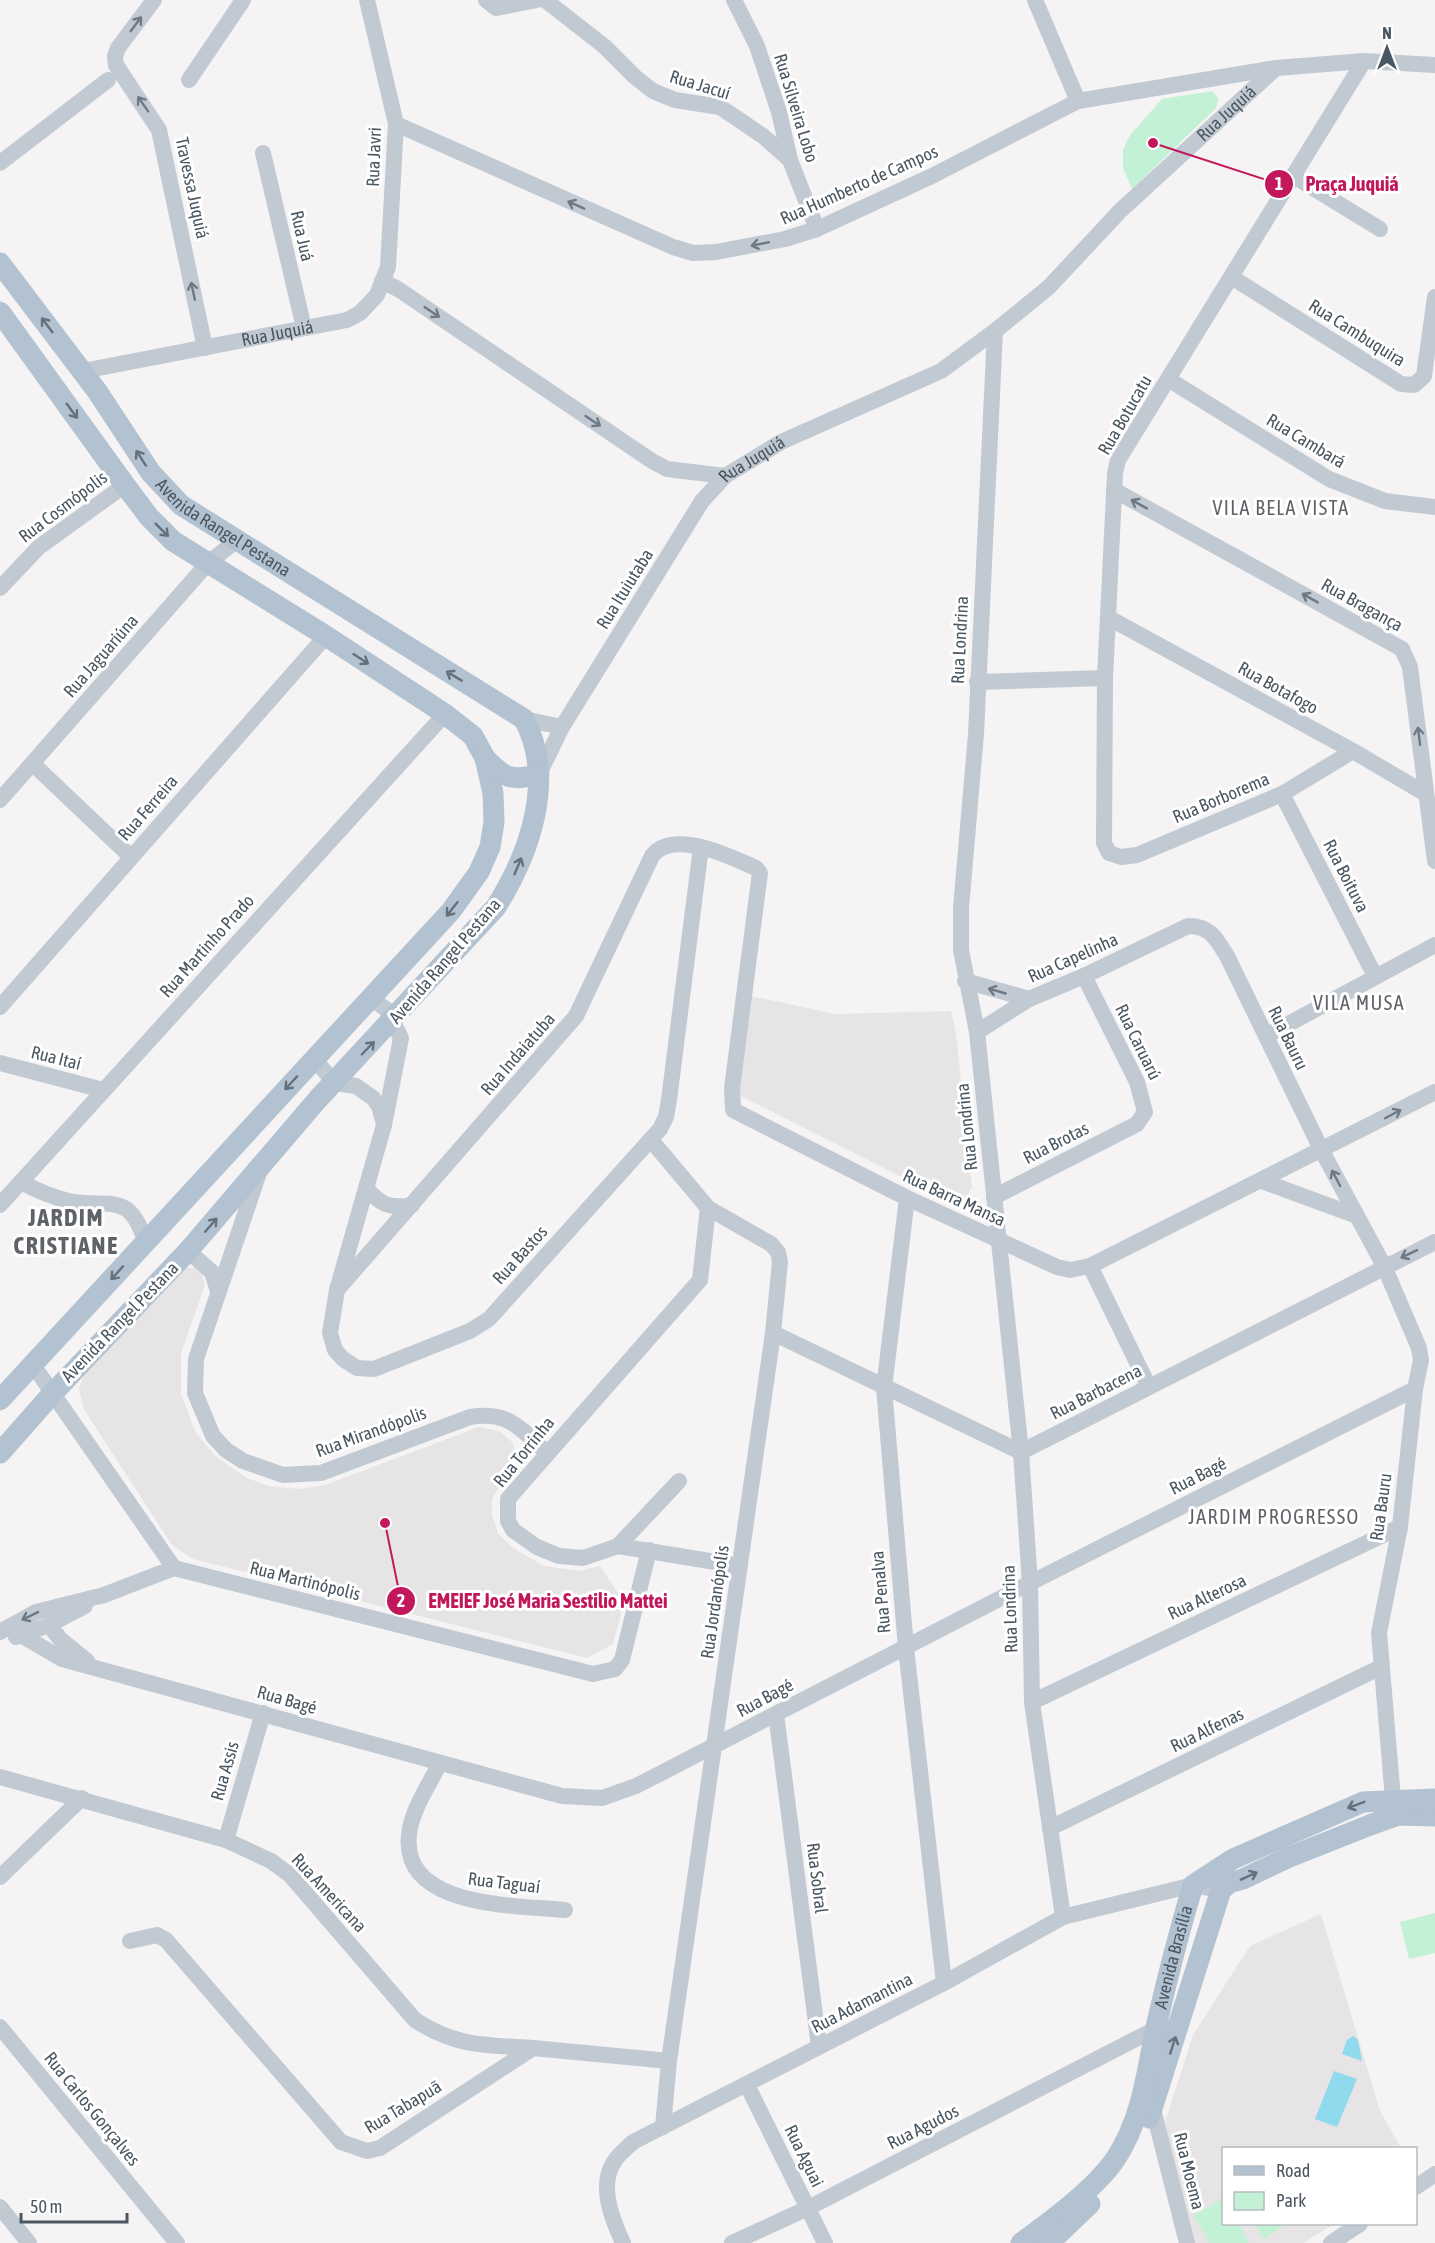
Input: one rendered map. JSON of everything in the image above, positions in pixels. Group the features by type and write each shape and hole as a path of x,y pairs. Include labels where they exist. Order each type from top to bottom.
{"main road":[{"path":"1,265 83,371"},
{"path":"0,312 37,364"},
{"path":"0,334 37,364 59,373 83,371"},
{"name":"Avenida Rangel Pestana","path":"0,1400 451,911 479,872 490,847 494,822 493,793 485,758 473,736 445,714 326,636 173,541 149,517 37,364"},
{"name":"Avenida Rangel Pestana","path":"0,1453 52,1394 188,1251 334,1083 394,1021 496,907 519,864 534,818 539,774 532,734 524,719 181,505 165,490 83,371"},
{"path":"485,758 499,773 508,778 524,778 539,774"},
{"name":"Avenida Brasília","path":"1021,2243 1048,2239 1120,2173 1153,2109 1221,1890 1229,1883 1243,1879 1396,1807 1435,1800"},
{"name":"Avenida Brasília","path":"1048,2239 1116,2158 1135,2117 1149,2073 1156,2028 1193,1885 1233,1859 1363,1802 1435,1816"}],"street":[{"name":"Travessa Juquiá","path":"154,0 118,48 115,56 117,65 159,130 205,348"},
{"path":"189,80 243,0"},
{"name":"Rua Javri","path":"367,0 396,124 388,267 382,281"},
{"path":"486,0 495,8 537,0"},
{"name":"Rua Jacuí","path":"545,0 604,46 635,77 653,91 675,100 720,107 763,136 790,160"},
{"name":"Rua Silveira Lobo","path":"734,0 756,46 772,90 790,160 817,229"},
{"path":"1035,0 1078,101"},
{"path":"1276,68 1364,61 1435,65"},
{"name":"Rua Botucatu","path":"1104,843 1105,678 1110,618 1114,490 1118,460 1233,278 1364,61"},
{"name":"Rua Humberto de Campos","path":"396,124 603,217 693,253 716,252 785,239 817,229 932,176 1078,101 1276,68"},
{"name":"Rua Juquiá","path":"83,371 347,320 360,313 377,295 382,281 398,289 652,461 667,469 725,476 781,442 941,371 1049,287 1120,212 1276,68"},
{"path":"0,163 108,80"},
{"name":"Rua Juá","path":"263,153 304,328"},
{"path":"1295,177 1380,229"},
{"name":"Rua Cambuquira","path":"1233,278 1401,384 1414,385 1424,376 1435,297"},
{"name":"Rua Londrina","path":"995,331 976,734 961,908 961,950 965,981 977,1032 1021,1452 1030,1583 1032,1702 1063,1917"},
{"name":"Rua Cambará","path":"1168,379 1329,479 1385,501 1435,507"},
{"name":"Rua Ituiutaba","path":"539,774 562,727 702,501 725,476"},
{"name":"Rua Cosmópolis","path":"0,588 39,547 125,485"},
{"name":"Rua Bragança","path":"1114,490 1402,649 1410,667 1435,861"},
{"name":"Rua Jaguariúna","path":"0,800 208,563 236,541"},
{"name":"Rua Botafogo","path":"1110,618 1353,751 1426,794"},
{"name":"Rua Ferreira","path":"0,1007 326,636"},
{"path":"977,682 1105,678"},
{"name":"Rua Martinho Prado","path":"0,1205 445,714"},
{"path":"524,719 562,727"},
{"name":"Rua Borborema","path":"1104,843 1109,853 1120,857 1137,855 1282,794 1353,751"},
{"path":"33,764 131,857"},
{"name":"Rua Boituva","path":"1282,794 1376,976"},
{"name":"Rua Indaiatuba","path":"337,1290 576,1016 657,849 666,845 700,847"},
{"name":"Rua Bastos","path":"394,1021 401,1038 384,1125 337,1290 330,1333 334,1350 357,1368 374,1369 400,1360 470,1331 489,1319 651,1140 666,1117 700,847"},
{"name":"Rua Barra Mansa","path":"700,847 711,848 756,868 760,873 732,1088 733,1110 907,1198 1057,1267 1070,1270 1090,1266 1435,1092"},
{"name":"Rua Capelinha","path":"977,1032 1029,999 1084,976 1188,926"},
{"name":"Rua Bauru","path":"1188,926 1200,926 1214,934 1322,1151 1384,1266 1419,1348 1421,1360 1415,1389 1400,1527 1379,1633 1396,1807"},
{"path":"1266,1036 1435,945"},
{"name":"Rua Caruarú","path":"1084,976 1143,1099 1145,1112 1137,1124"},
{"path":"965,981 1029,999"},
{"path":"370,998 386,1009 394,1021"},
{"path":"314,1059 334,1083 356,1086 373,1098 379,1106 384,1125"},
{"name":"Rua Itaí","path":"0,1063 103,1090"},
{"name":"Rua Brotas","path":"994,1197 1137,1124"},
{"name":"Rua Jordanópolis","path":"651,1140 708,1208 771,1244 778,1252 780,1262 773,1333 669,2061 663,2127"},
{"name":"Rua Mirandópolis","path":"261,1168 196,1359 195,1393 213,1436 226,1450 243,1461 283,1475 321,1473 470,1417 492,1414 515,1424 547,1453"},
{"path":"1262,1181 1357,1216"},
{"path":"21,1182 63,1199 126,1206 141,1228 145,1241"},
{"path":"366,1188 384,1206 397,1208 412,1205"},
{"name":"Rua Penalva","path":"907,1198 884,1388 906,1648 944,1983"},
{"name":"Rua Torrinha","path":"708,1208 700,1280 508,1499 508,1521 513,1530 537,1547 559,1556 583,1558 618,1546 740,1566"},
{"path":"358,1218 371,1229 387,1232"},
{"name":"Rua Barbacena","path":"1021,1452 1435,1242"},
{"path":"188,1251 212,1272 218,1291"},
{"path":"1090,1266 1149,1387"},
{"path":"773,1333 1021,1452"},
{"path":"0,1632 36,1612 104,1595 174,1568 33,1365"},
{"name":"Rua Bagé","path":"23,1636 62,1659 93,1665 562,1796 602,1798 636,1786 715,1747 1030,1583 1415,1389"},
{"path":"618,1546 679,1481"},
{"name":"Rua Alterosa","path":"1032,1702 1400,1527"},
{"name":"Rua Martinópolis","path":"174,1568 593,1674 615,1668 622,1660 649,1551"},
{"path":"0,1640 23,1636 49,1625 104,1595"},
{"name":"Rua Bagé","path":"49,1625 71,1648 93,1665"},
{"name":"Rua Alfenas","path":"1050,1828 1381,1667"},
{"name":"Rua Assis","path":"226,1840 263,1713"},
{"name":"Rua Sobral","path":"776,1714 819,2046"},
{"name":"Rua Taguaí","path":"440,1763 411,1823 408,1836 410,1850 421,1873 442,1891 461,1899 565,1910"},
{"name":"Rua Americana","path":"0,1777 226,1840 271,1861 290,1875 415,2020 436,2034 462,2043 533,2048"},
{"path":"0,1877 82,1798"},
{"name":"Rua Adamantina","path":"623,2243 612,2218 606,2187 614,2160 633,2142 944,1983 1063,1917 1193,1885 1221,1890"},
{"name":"Rua Tabapuã","path":"129,1941 157,1935 166,1940 341,2142 351,2148 367,2151 380,2148 533,2048"},
{"name":"Rua Agudos","path":"732,2243 808,2208 1182,2016"},
{"name":"Rua Carlos Gonçalves","path":"0,2027 177,2243"},
{"path":"1130,2043 1149,2073"},
{"path":"533,2048 669,2061"},
{"name":"Rua Aguai","path":"747,2085 825,2243"},
{"name":"Rua Moema","path":"1153,2109 1187,2243"},
{"path":"1417,2186 1435,2174"},
{"path":"0,2207 29,2243"},
{"path":"1335,2242 1357,2225"}],"shaded area":[{"path":"751,996 835,1014 951,1011 956,1034 972,1188 966,1196 959,1201 949,1201 737,1094"},
{"path":"185,1268 195,1268 202,1273 205,1285 181,1353 181,1394 195,1431 215,1456 247,1478 269,1486 299,1489 325,1485 479,1427 499,1431 512,1442 516,1452 512,1465 492,1499 492,1514 498,1533 513,1548 544,1566 579,1571 600,1566 624,1602 613,1644 587,1658 193,1559 172,1545 83,1408 79,1388 84,1376"},
{"path":"1321,1914 1380,2111 1400,2147 1222,2147 1222,2225 1332,2225 1303,2243 1193,2243 1164,2125 1193,2035 1250,1946"}],"green space":[{"path":"1212,91 1219,99 1216,108 1132,189 1123,168 1123,150 1130,135 1162,99"},
{"path":"1435,1913 1435,1953 1409,1959 1400,1922"},
{"path":"1222,2200 1222,2225 1240,2225 1249,2243 1209,2243 1194,2215"},
{"path":"1256,2225 1285,2225 1263,2239"}],"water":[{"path":"1353,2036 1358,2040 1362,2061 1342,2054 1347,2040"},
{"path":"1334,2071 1357,2079 1337,2127 1315,2119"}],"place":[{"name":"Praça Juquiá","path":"1153,143"},
{"name":"EMEIEF José Maria Sestilio Mattei","path":"385,1523"}],"district":[{"name":"VILA BELA VISTA","path":"1281,508"},
{"name":"VILA MUSA","path":"1359,1003"},
{"name":"JARDIM CRISTIANE","path":"66,1232"},
{"name":"JARDIM PROGRESSO","path":"1274,1517"}]}
